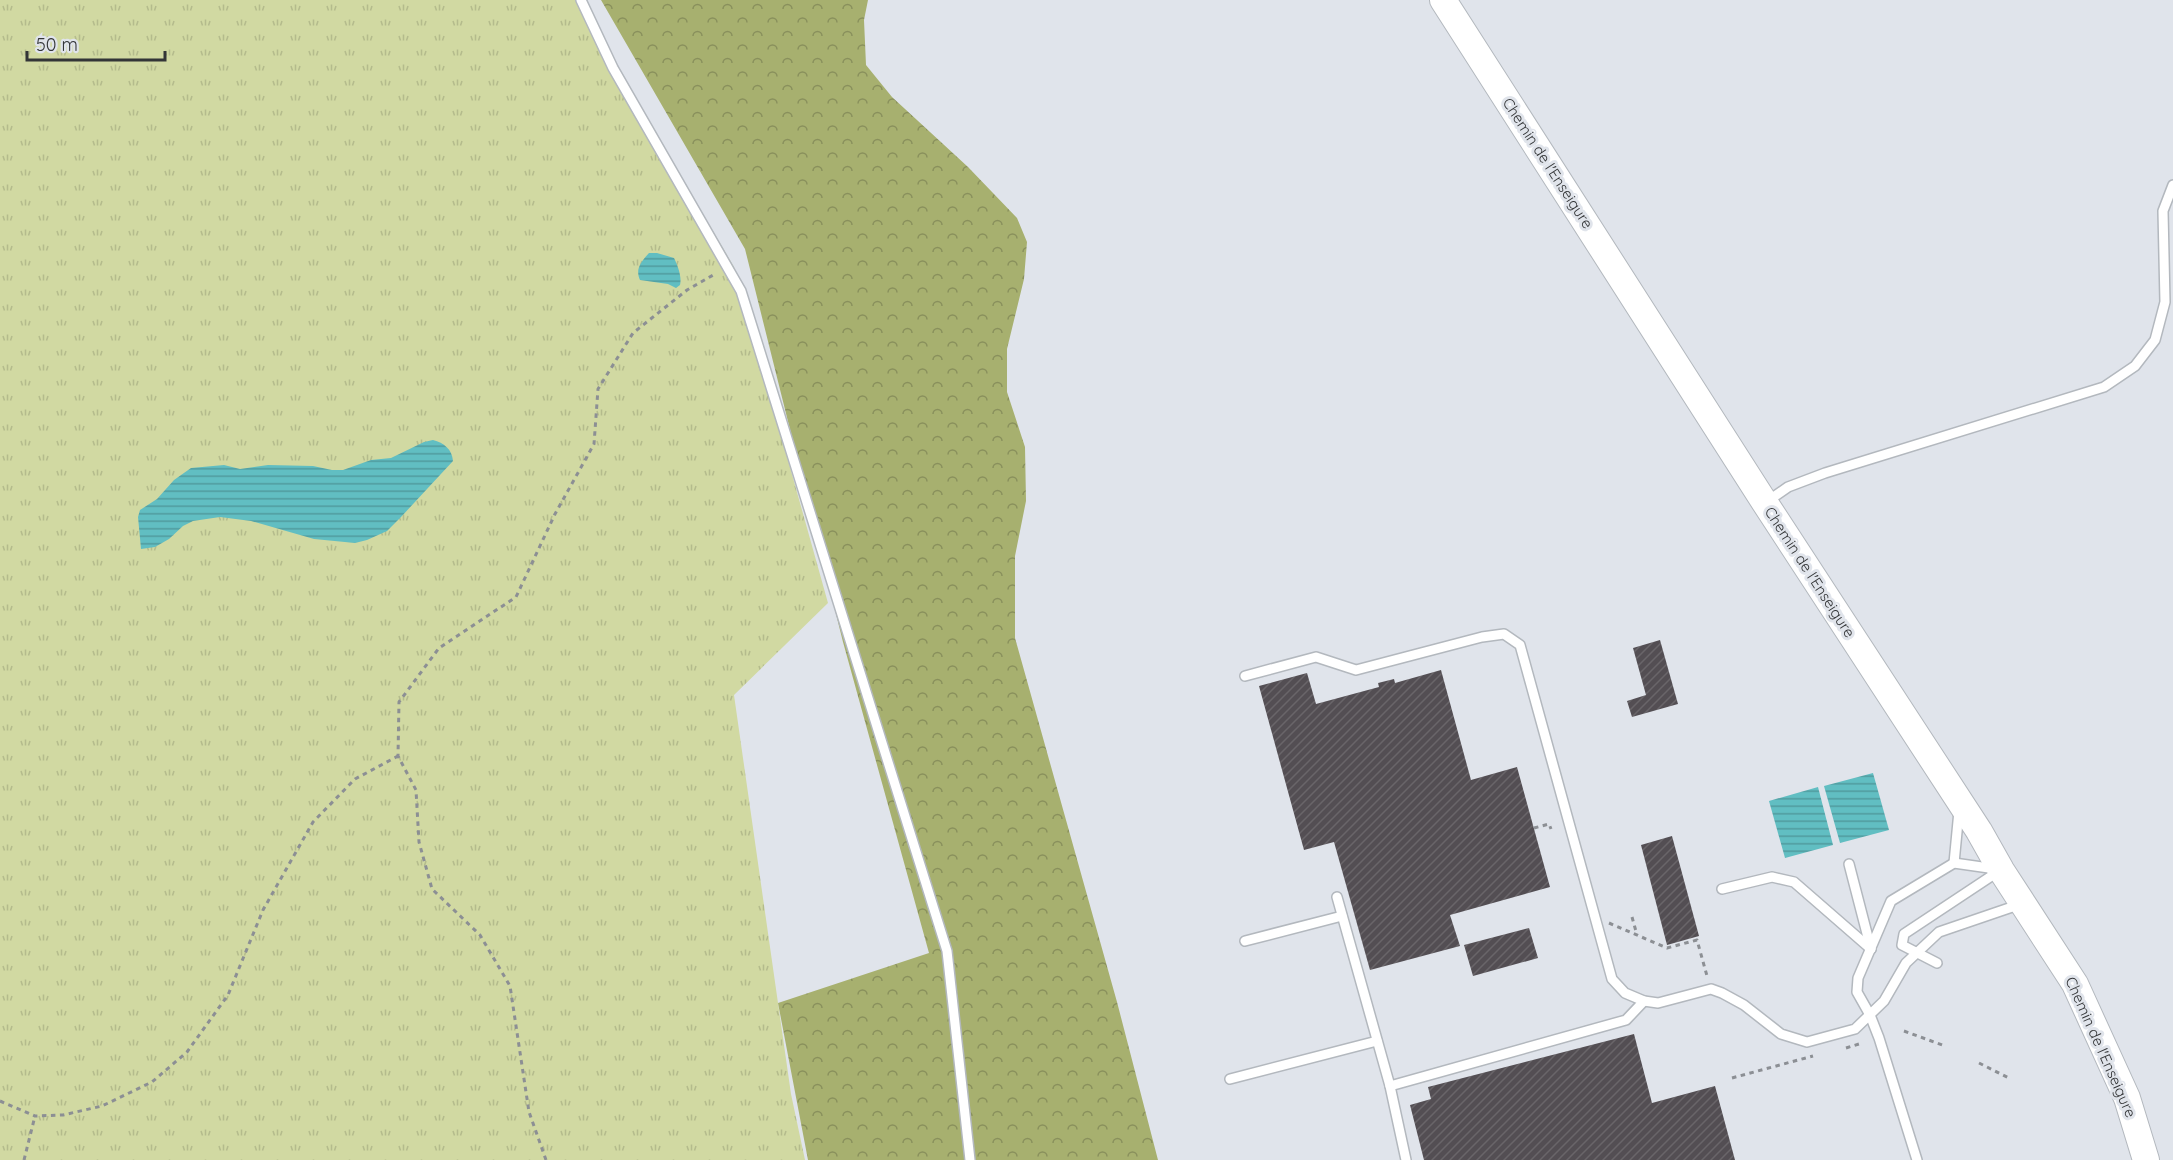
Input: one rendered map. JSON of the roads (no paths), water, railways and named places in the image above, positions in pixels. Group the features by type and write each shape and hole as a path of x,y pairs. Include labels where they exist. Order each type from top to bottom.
{"street":[{"name":"Chemin de l'Enseigure","path":"1443,0 2075,984 2127,1098 2146,1160"}],"lane":[{"path":"580,0 613,68 741,291 947,951 970,1160"},
{"path":"1765,503 1788,487 1825,473 2104,387 2135,366 2155,340 2165,302 2163,211 2173,184"},
{"path":"1245,676 1316,657 1356,670 1482,637 1504,634 1520,645 1612,978 1625,993 1644,1001 1658,1003 1711,989 1744,1005 1781,1034 1807,1042 1855,1029 1884,1001 1906,963 1939,932 2023,904"},
{"path":"1954,863 1960,802"},
{"path":"1917,1160 1879,1038 1870,1015 1857,992 1858,978 1891,900 1954,863 2001,870"},
{"path":"1849,864 1871,949"},
{"path":"1936,963 1902,945 1904,934 2001,870"},
{"path":"1722,889 1772,877 1794,882 1871,949"},
{"path":"1337,897 1390,1086 1406,1160"},
{"path":"1245,941 1342,916"},
{"path":"1390,1086 1626,1020 1644,1001"},
{"path":"1230,1079 1377,1041"}],"water":[{"path":"649,253 674,258 679,272 680,285 676,288 668,284 640,280 641,263"},
{"path":"433,440 447,447 453,461 387,531 367,540 355,543 314,539 251,521 220,517 193,521 155,547 141,549 138,517 140,510 157,499 174,480 191,468 224,465 240,469 268,465 313,466 343,470 371,460 391,458"},
{"path":"1873,773 1889,830 1840,843 1824,786"},
{"path":"1818,787 1833,845 1785,858 1769,801"}]}
